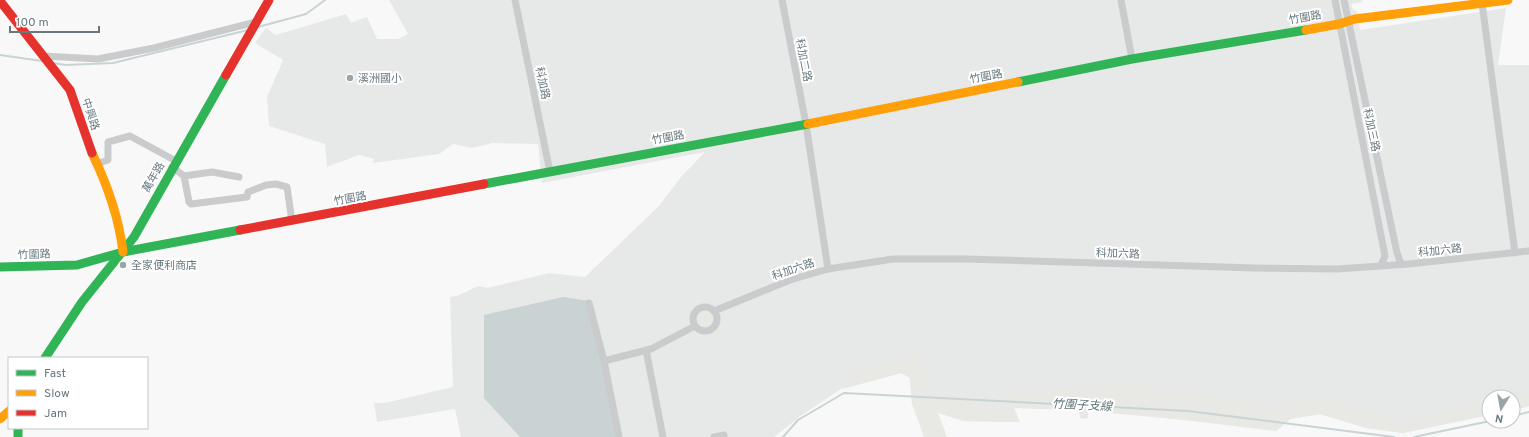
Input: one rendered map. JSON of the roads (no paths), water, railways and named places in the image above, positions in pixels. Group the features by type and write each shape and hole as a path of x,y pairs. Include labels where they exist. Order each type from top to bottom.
{"street":[{"name":"萬年路","path":"46,357 82,302 134,237 174,164 269,0"},
{"name":"科加路","path":"515,0 550,172"},
{"name":"科加二路","path":"782,0 806,124 828,269"},
{"path":"1121,0 1132,59"},
{"name":"科加三路","path":"1335,0 1342,23 1385,256 1381,265"},
{"name":"科加三路","path":"1342,23 1344,0"},
{"name":"竹圍路","path":"0,267 77,265 123,252 806,124 1132,59 1342,23 1355,19 1508,0"},
{"name":"中興路","path":"0,1 70,90 120,229 123,252"},
{"path":"1482,3 1515,253"},
{"name":"科加三路","path":"1342,23 1350,28 1397,253 1401,264"},
{"path":"46,60 98,59 254,27"},
{"path":"96,164 108,160 108,142 130,136 174,164 184,176 189,202 191,204 247,197 248,192 266,185 276,184 287,187 292,221"},
{"path":"184,176 212,172 239,177"},
{"name":"科加六路","path":"714,312 790,280 828,269 893,259 930,258 1290,269 1361,268 1529,251"},
{"path":"589,303 604,361 619,437"},
{"path":"707,308 714,312 716,318 712,328 702,331 695,326 693,315 699,309 707,308"},
{"path":"604,361 646,350 695,326"},
{"path":"646,350 663,437"},
{"path":"0,419 8,412"},
{"path":"714,437 724,435"}],"waterway":[{"path":"258,27 306,14 325,0"},
{"path":"53,63 66,65 113,63 248,30"},
{"path":"0,55 42,61"},
{"name":"竹圍子支線","path":"783,437 798,420 844,393 1188,411 1394,437"},
{"name":"竹圍子支線","path":"1521,414 1529,412"},
{"name":"竹圍子支線","path":"1414,437 1481,423"}],"place":[{"name":"溪洲國小","path":"350,78"},
{"name":"全家便利商店","path":"123,265"}]}
